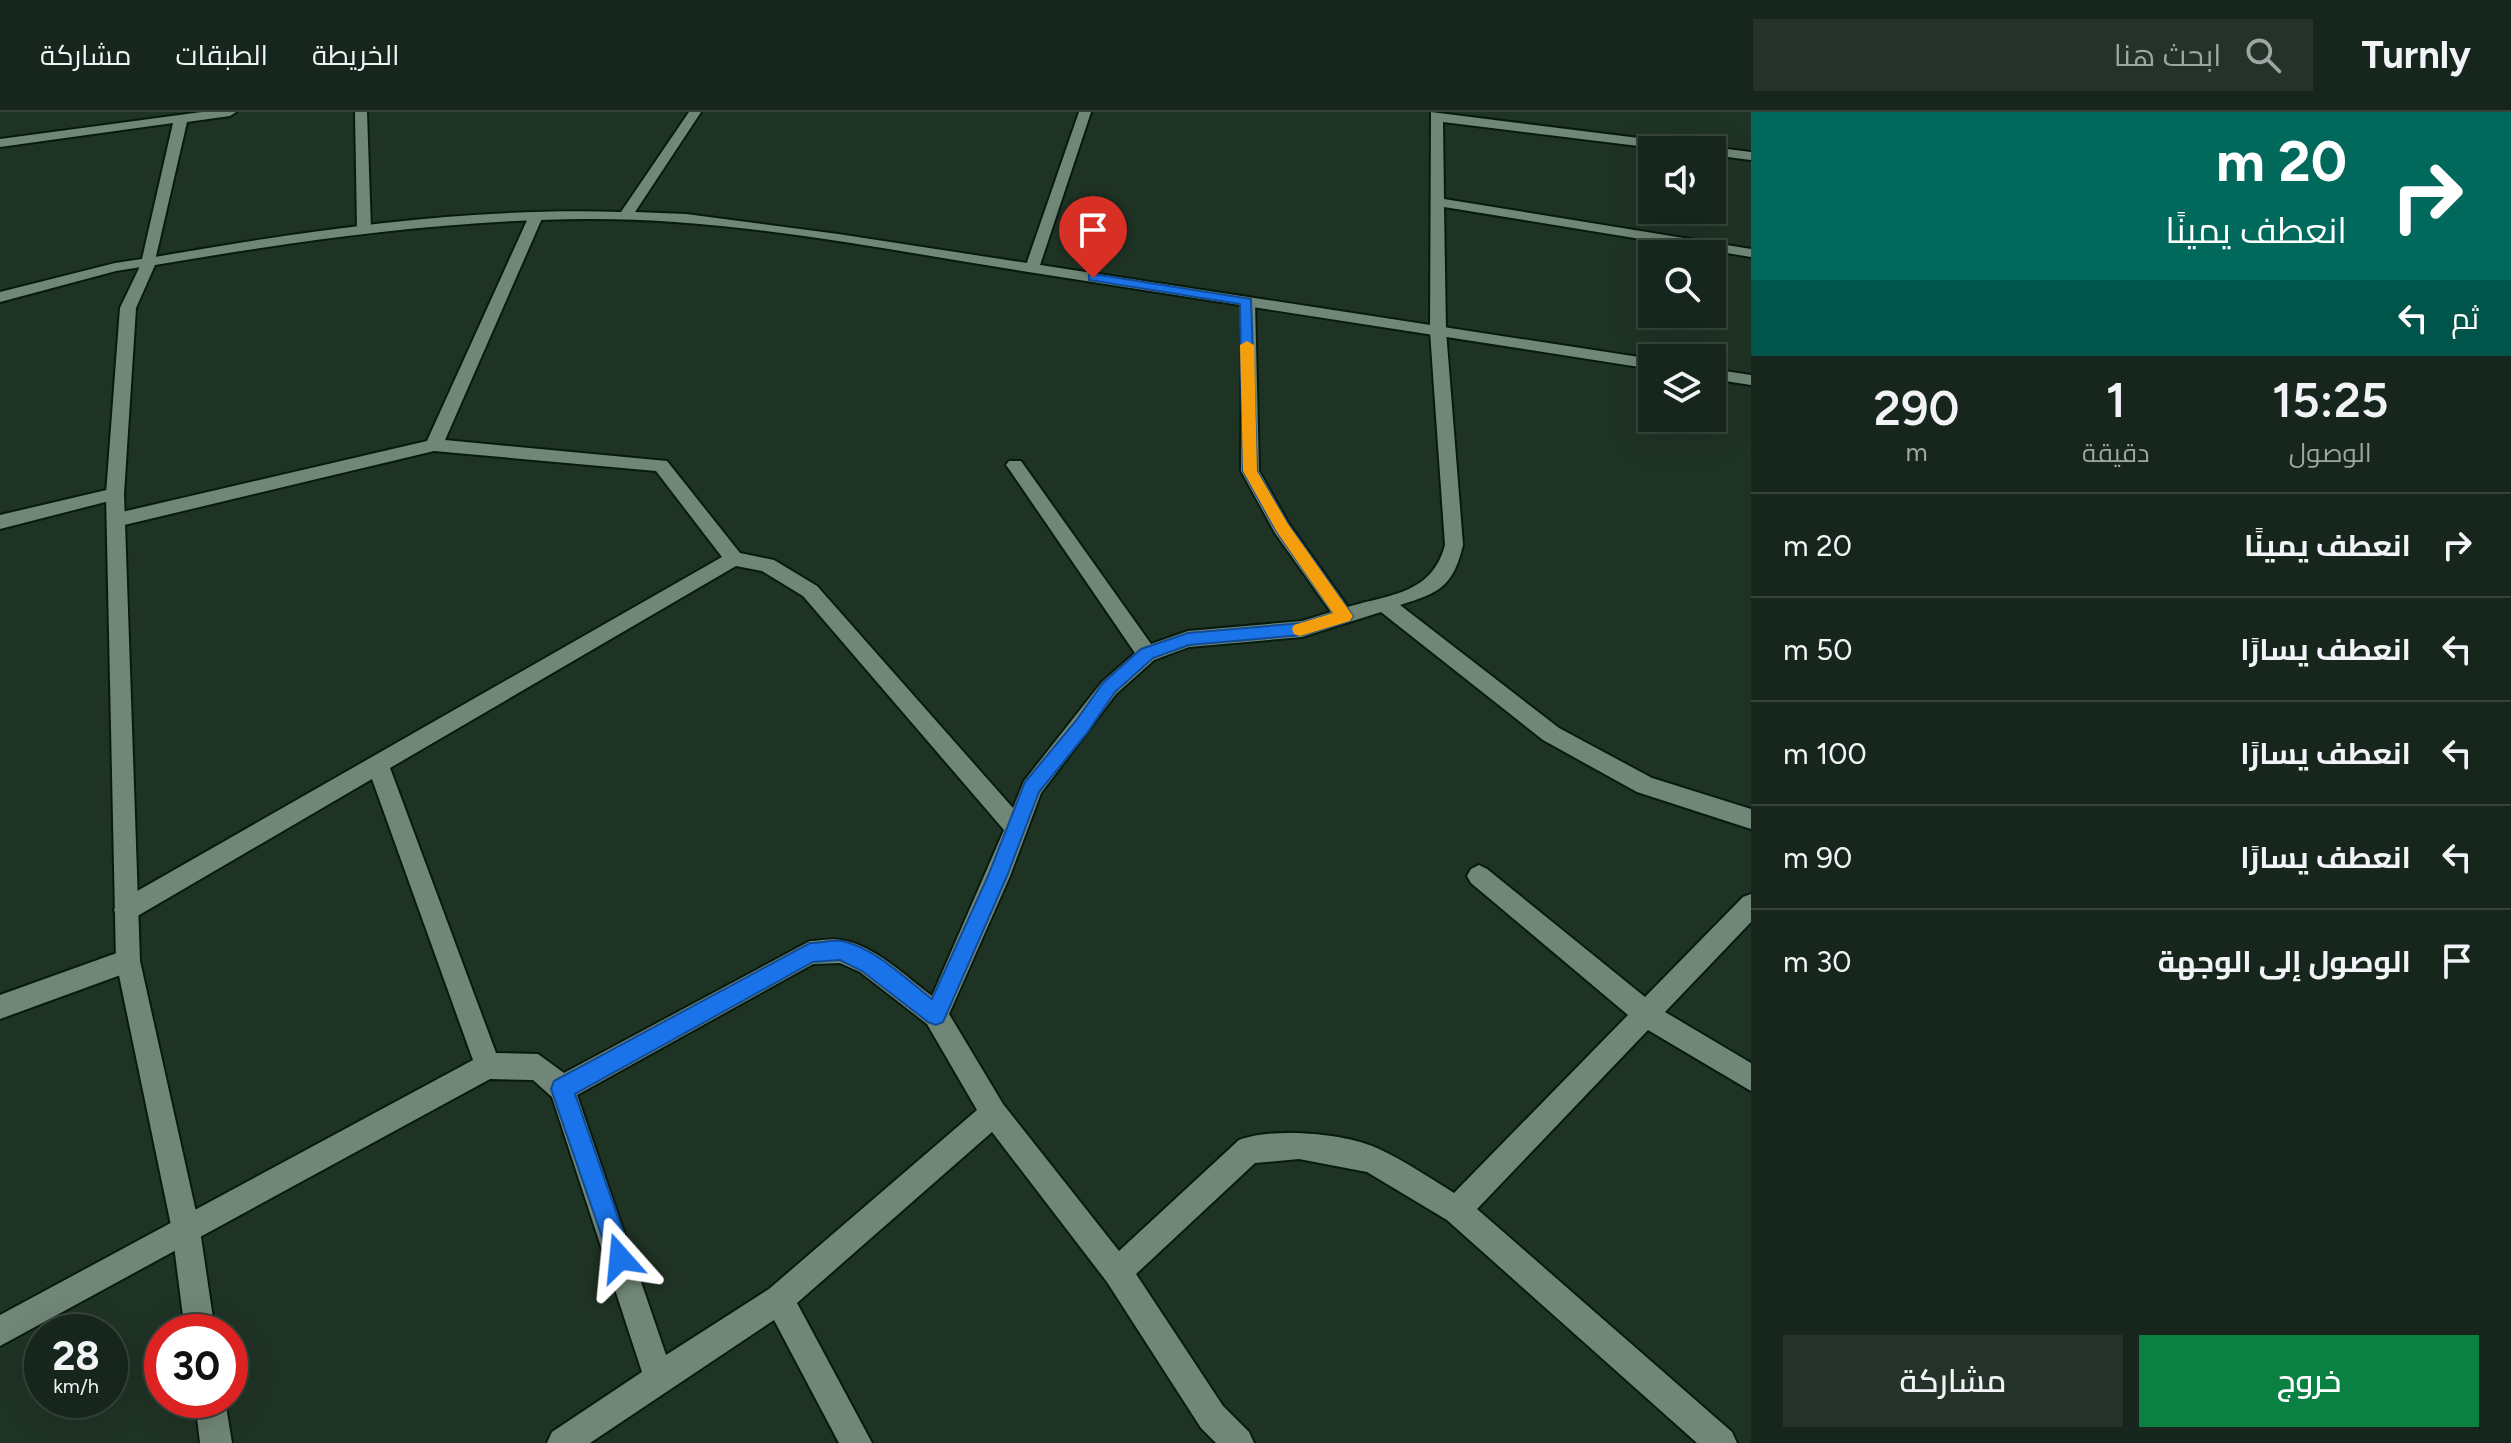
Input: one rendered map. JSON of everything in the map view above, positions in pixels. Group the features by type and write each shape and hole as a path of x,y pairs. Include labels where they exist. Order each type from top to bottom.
{"street":[{"path":"0,143 230,112"},
{"path":"361,112 364,230"},
{"path":"625,216 695,112"},
{"path":"1032,268 1085,112"},
{"path":"936,1015 1032,788 1109,688 1147,654 1188,639 1302,629 1429,589 1448,569 1454,545 1438,331 1437,115 1638,141"},
{"path":"181,118 149,262 128,308 115,494 128,961 186,1230 198,1314"},
{"path":"1726,153 1751,156"},
{"path":"1438,202 1751,253"},
{"path":"434,445 536,216"},
{"path":"0,297 115,267 304,235 536,216 686,218 1638,362"},
{"path":"1247,301 1250,471 1282,528 1344,616"},
{"path":"1726,376 1751,380"},
{"path":"116,520 434,445 661,465 734,559"},
{"path":"1015,465 1147,654"},
{"path":"0,522 115,494"},
{"path":"126,910 734,559 767,565 810,591 1017,828"},
{"path":"1385,604 1551,734 1645,785 1751,819"},
{"path":"378,765 488,1066"},
{"path":"1479,876 1646,1014 1751,1078"},
{"path":"1457,1210 1751,905"},
{"path":"562,1089 810,953 841,951 869,964 936,1015 994,1113 1117,1272 1212,1417 1238,1443"},
{"path":"0,1007 128,961"},
{"path":"0,1331 488,1066 538,1067 562,1089 659,1378"},
{"path":"563,1443 779,1299 994,1113"},
{"path":"1117,1272 1249,1150 1299,1145 1371,1159 1457,1210 1721,1443"},
{"path":"779,1299 856,1443"},
{"path":"213,1418 216,1443"}],"slow traffic":[{"path":"1247,345 1250,471 1282,528 1344,616 1300,629"}],"route":[{"path":"620,1258 562,1089 810,953 841,951 869,964 936,1015 998,876 1032,788 1109,688 1147,654 1188,639 1302,629 1344,616 1282,528 1250,471 1247,301 1093,278"}]}
